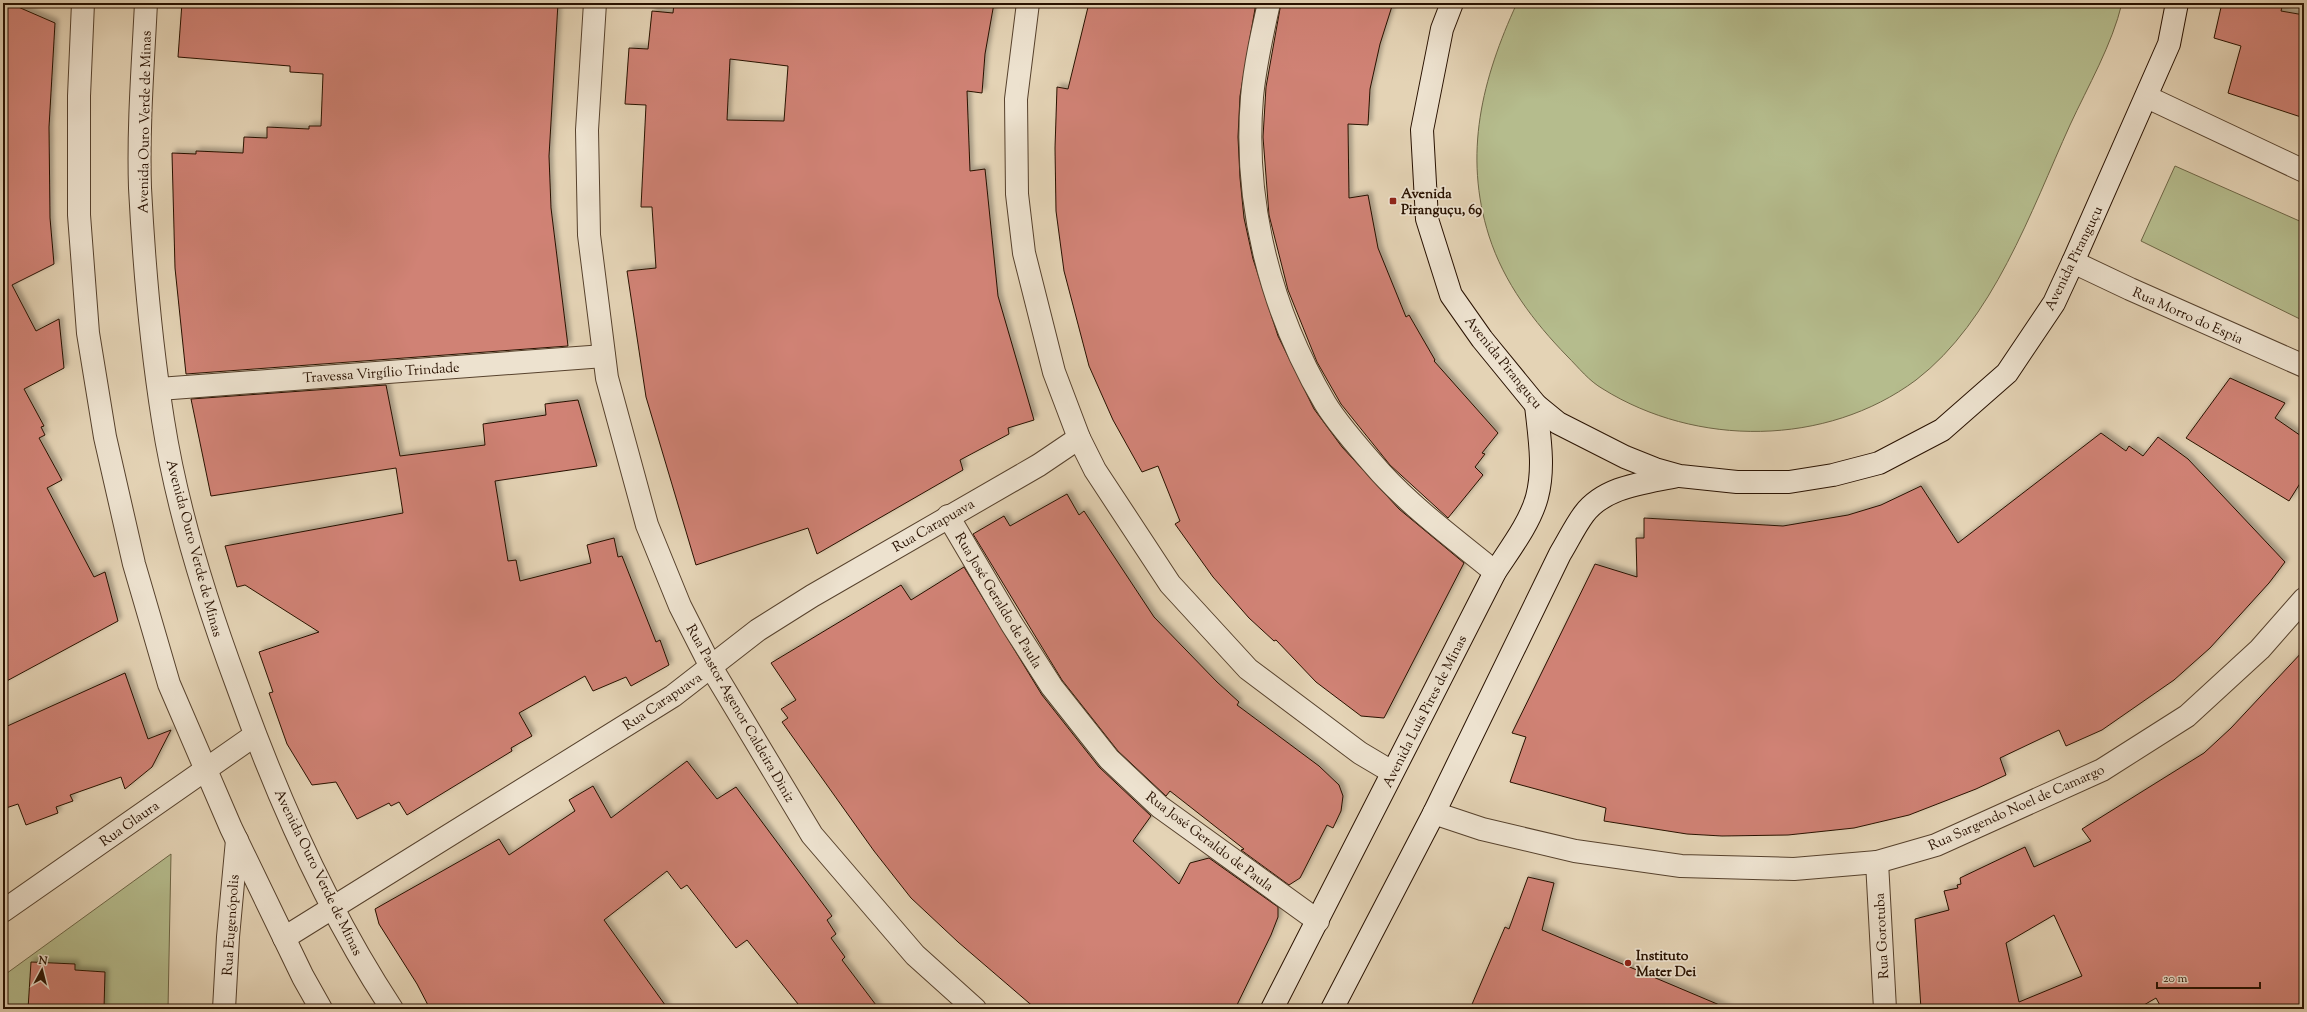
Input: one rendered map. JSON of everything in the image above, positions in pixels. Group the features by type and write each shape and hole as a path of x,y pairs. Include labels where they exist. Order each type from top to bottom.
{"street":[{"path":"83,3 79,96 79,215 88,333 105,437 134,564 169,684 237,840 284,938 321,1009"},
{"name":"Avenida Ouro Verde de Minas","path":"146,3 142,88 140,186 146,268 163,421 178,494 211,615 255,735 292,823 333,906 375,984 392,1009"},
{"name":"Rua Pastor Agenor Caldeira Diniz","path":"596,3 587,130 589,235 607,378 647,525 680,606 711,667 812,835 915,955 975,1009"},
{"path":"1028,3 1016,99 1018,209 1024,253 1052,365 1079,438 1095,470 1170,584 1248,669 1360,753 1392,772"},
{"path":"1269,3 1255,74 1250,143 1257,221 1264,257 1284,320 1298,353 1326,405 1381,472 1416,507 1495,572"},
{"name":"Avenida Piranguçu","path":"1452,3 1442,29 1422,130 1427,219 1451,295 1482,339 1536,405 1558,423 1625,458 1680,476 1737,482 1789,482 1833,475 1879,463 1942,430 2007,373 2054,303 2073,262 2147,97 2169,44 2177,3"},
{"path":"2147,97 2304,171"},
{"name":"Rua Morro do Espia","path":"2073,262 2130,289 2304,366"},
{"name":"Travessa Virgílio Trindade","path":"159,388 604,356"},
{"name":"Avenida Luís Pires de Minas","path":"1272,1009 1495,572 1524,526 1537,497 1541,454 1536,405"},
{"name":"Rua Carapuava","path":"284,938 333,906 673,696 758,630 948,516 1039,465 1079,438"},
{"path":"1332,1009 1434,813 1560,554 1585,513 1601,498 1623,488 1680,476"},
{"name":"Rua José Geraldo de Paula","path":"948,516 1052,687 1109,759 1160,807 1318,921"},
{"name":"Rua Sargendo Noel de Camargo","path":"1434,813 1482,829 1574,850 1681,866 1794,869 1877,862 1936,845 2102,770 2187,716 2260,649 2304,598"},
{"name":"Rua Glaura","path":"3,911 255,735"},
{"name":"Rua Eugenópolis","path":"224,1009 228,937 237,840"},
{"name":"Rua Gorotuba","path":"1877,862 1885,1009"}],"green space":[{"path":"1517,3 2122,3 2118,19 2106,50 2007,263 1988,296 1967,327 1943,356 1916,380 1881,402 1842,418 1802,428 1761,431 1719,429 1678,421 1639,408 1603,389 1589,378 1543,330 1521,301 1512,286 1495,253 1481,206 1477,176 1477,146 1480,117 1486,88 1494,60"},
{"path":"2175,166 2304,223 2304,321 2141,241"},
{"path":"171,854 168,1009 3,1009 3,976"}],"building":[{"path":"3,3 9,3 55,23 49,127 50,218 54,264 12,285 36,331 59,319 64,368 24,389 44,426 41,427 45,435 39,438 62,480 47,488 94,577 105,572 118,621 3,683"},
{"path":"182,3 558,3 549,156 551,208 568,346 186,374 175,268 172,153 196,154 196,151 243,153 244,137 267,138 267,127 309,129 309,126 321,126 323,74 290,72 290,66 178,57"},
{"path":"674,3 994,3 985,54 982,93 967,91 970,171 985,169 998,296 1034,420 1008,428 1009,434 960,460 963,470 817,554 808,528 696,565 646,397 627,271 656,268 652,207 641,207 646,105 625,104 629,48 648,49 652,11 673,13","holes":["730,59 788,66 784,121 727,120"]},
{"path":"1089,3 1256,3 1240,96 1238,137 1240,178 1244,218 1253,259 1278,336 1314,409 1342,447 1399,509 1464,563 1384,718 1361,716 1316,682 1276,640 1274,641 1249,618 1213,577 1175,524 1180,521 1158,466 1142,472 1113,420 1089,366 1064,271 1056,211 1055,148 1057,87 1068,89"},
{"path":"1281,3 1393,3 1380,44 1370,89 1368,125 1348,124 1349,198 1368,195 1378,248 1406,317 1409,315 1435,360 1434,361 1498,433 1482,453 1485,454 1475,467 1483,475 1448,518 1390,465 1341,404 1317,362 1288,290 1269,215 1263,137 1266,87"},
{"path":"2222,3 2283,3 2281,11 2304,15 2304,118 2228,93 2241,46 2214,38"},
{"path":"2230,378 2285,403 2275,418 2304,438 2304,477 2289,501 2186,438"},
{"path":"386,385 400,456 485,445 483,424 546,415 545,404 578,400 597,466 495,481 508,561 516,560 520,581 591,563 587,545 614,538 618,557 622,556 656,642 660,640 669,665 631,686 626,677 593,691 585,676 519,713 532,736 511,748 512,751 407,815 399,802 391,806 389,803 357,819 336,782 312,785 287,744 269,693 273,692 259,652 319,632 245,585 237,587 225,546 403,513 396,468 211,496 191,399"},
{"path":"2101,433 2126,451 2129,446 2143,456 2158,437 2188,459 2285,562 2269,583 2210,648 2174,680 2102,730 2066,746 2059,730 2000,758 2006,775 1976,789 1909,815 1854,828 1788,835 1722,836 1687,834 1604,821 1606,808 1510,782 1526,737 1512,733 1595,564 1637,577 1636,538 1644,538 1644,518 1783,526 1848,515 1881,505 1921,486 1958,543"},
{"path":"1067,494 1079,515 1084,511 1154,617 1217,682 1239,702 1237,705 1319,766 1339,785 1343,796 1341,811 1333,828 1327,825 1300,878 1289,885 1241,850 1244,849 1170,791 1166,796 1118,751 1062,680 973,534 1004,516 1010,526"},
{"path":"964,567 1042,695 1099,767 1151,816 1133,841 1179,884 1190,863 1209,858 1278,907 1278,917 1271,935 1235,1009 1036,1009 958,942 911,898 874,851 782,722 788,718 781,709 796,700 771,663 901,585 911,600"},
{"path":"2304,650 2304,1009 2162,1009 2156,998 2137,1009 1921,1009 1915,919 1949,910 1944,891 1958,888 1957,885 1961,884 1960,878 2025,847 2034,867 2091,841 2082,829 2204,753 2231,728","holes":["2054,915 2082,976 2019,1002 2006,943"]},
{"path":"125,673 148,739 171,730 152,767 125,789 121,777 70,795 73,801 56,807 58,813 26,825 18,804 3,809 3,728"},
{"path":"687,761 717,799 736,787 832,916 827,920 836,934 831,938 845,957 842,960 879,1009 802,1009 747,940 736,948 687,885 681,889 667,871 604,920 668,1009 430,1009 417,984 379,924 375,909 499,839 509,855 575,811 569,800 593,786 611,818"},
{"path":"1528,877 1554,883 1542,930 1729,1009 1470,1009 1505,927 1509,929"},
{"path":"31,962 75,964 75,970 105,972 104,1009 28,1009"}],"place":[{"name":"Avenida Piranguçu, 69","path":"1393,201"},
{"name":"Instituto Mater Dei","path":"1628,963"}]}
